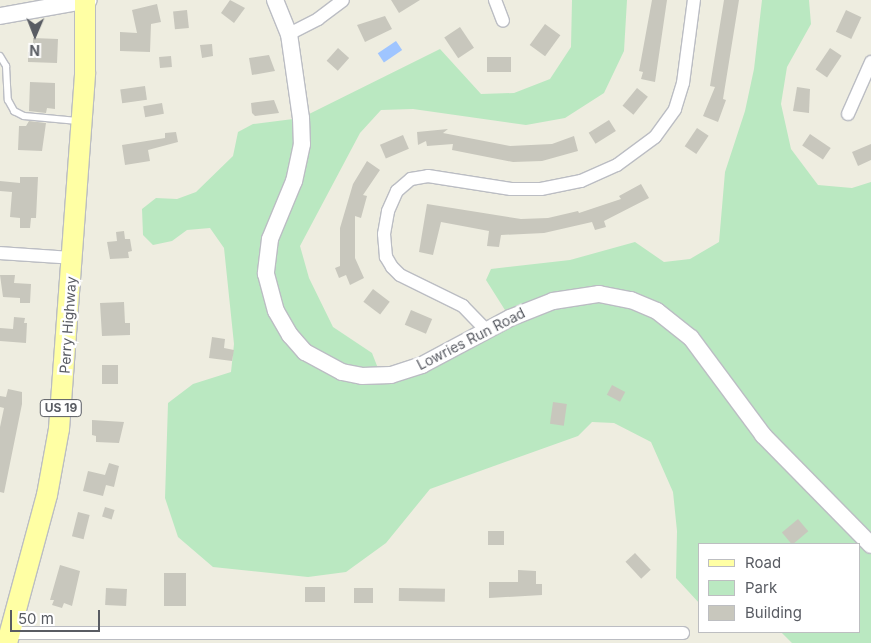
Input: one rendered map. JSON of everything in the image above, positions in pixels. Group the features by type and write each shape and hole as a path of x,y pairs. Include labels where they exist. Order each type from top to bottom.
{"main road":[{"name":"Perry Highway","path":"8,638 45,503 59,429 82,121 85,0"}],"street":[{"path":"0,16 89,0"},
{"name":"Lowries Run Road","path":"275,0 289,34 302,118 302,144 294,181 270,239 266,274 270,297 290,335 305,352 322,364 342,372 371,376 422,366 539,305 568,297 607,295 644,305 670,320 691,338 754,423 811,486 871,545"},
{"path":"289,34 318,19 343,0"},
{"path":"495,0 503,21"},
{"path":"487,331 463,306 406,278 392,267 386,257 384,234 388,211 398,191 411,180 428,176 504,188 541,189 580,181 617,165 659,133 675,109 684,83 694,0"},
{"path":"848,114 871,62"},
{"path":"0,253 73,258"},
{"path":"8,638 683,633"}],"lane":[{"path":"0,56 6,66 8,100 14,111 24,116 82,121"}],"green space":[{"path":"572,0 627,0 624,51 604,93 565,118 526,125 413,109 381,110 360,133 300,246 309,278 333,327 372,353 381,376 510,318 486,280 491,269 570,260 635,242 664,262 690,259 719,242 725,172 745,111 754,69 762,0 809,0 811,24 787,67 781,104 791,149 818,185 852,188 871,182 871,643 792,643 782,633 861,633 861,543 698,543 698,602 676,578 677,531 673,492 651,442 614,423 592,422 578,436 430,489 386,543 346,572 308,577 213,567 178,537 165,498 168,403 193,384 231,372 234,344 224,248 210,228 187,230 172,241 153,245 143,235 142,209 156,198 177,199 196,192 233,156 238,132 253,124 301,118 440,49 481,94 514,93 550,79 571,47"}],"water":[{"path":"396,41 402,50 384,62 378,53"}],"building":[{"path":"230,0 245,8 234,23 221,13"},
{"path":"391,0 420,0 399,13"},
{"path":"652,0 667,0 655,82 641,79 643,72 639,71"},
{"path":"724,0 739,0 723,99 726,100 718,122 703,116 715,87 710,86"},
{"path":"157,4 161,22 151,24 150,52 120,51 120,32 137,33 132,10"},
{"path":"187,10 189,28 175,29 173,11"},
{"path":"846,10 861,17 851,39 836,32"},
{"path":"385,16 392,29 365,42 357,25"},
{"path":"545,24 560,35 545,56 530,45"},
{"path":"460,27 474,48 458,58 444,38"},
{"path":"33,38 58,39 57,63 28,62 28,52 33,53"},
{"path":"212,44 213,56 202,58 200,45"},
{"path":"338,48 349,58 338,71 327,61"},
{"path":"830,48 842,56 827,77 815,70"},
{"path":"269,55 275,71 252,75 249,58"},
{"path":"171,56 172,67 160,68 159,57"},
{"path":"487,57 511,57 511,72 487,72"},
{"path":"30,82 55,83 55,109 47,108 46,113 29,111"},
{"path":"145,86 147,100 122,103 120,89"},
{"path":"797,87 810,89 809,113 793,111"},
{"path":"637,88 648,97 633,115 623,106"},
{"path":"274,100 279,113 255,116 252,113 251,103"},
{"path":"162,103 164,114 145,117 143,106"},
{"path":"609,120 616,131 596,144 589,133"},
{"path":"29,121 46,123 42,151 18,150 19,126 26,126"},
{"path":"697,128 709,136 696,154 685,146"},
{"path":"448,129 443,133 510,146 552,144 574,136 578,151 542,161 513,162 452,150 453,144 427,146 426,141 418,145 417,132"},
{"path":"176,132 178,142 148,150 150,161 125,165 122,145 165,138 165,133"},
{"path":"810,134 831,148 823,160 802,146"},
{"path":"403,135 409,149 386,159 380,145"},
{"path":"871,144 871,160 858,166 852,152"},
{"path":"367,161 380,170 363,195 367,196 361,218 355,216 355,258 364,278 350,285 346,275 339,278 335,268 340,266 340,228 353,184"},
{"path":"20,177 38,177 36,218 31,218 30,228 20,228 20,218 10,217 12,192 0,191 0,181 20,183"},
{"path":"641,184 649,198 604,221 606,227 595,230 592,222 544,233 501,235 499,247 487,246 489,231 441,222 433,255 419,252 427,204 521,219 548,218 578,211 579,213 621,199 619,196"},
{"path":"124,231 125,239 130,239 132,251 128,252 129,258 110,259 107,242 117,241 116,232"},
{"path":"0,275 15,275 14,283 31,284 30,303 20,303 20,298 3,297"},
{"path":"373,289 390,302 380,314 363,302"},
{"path":"124,302 125,323 130,323 130,335 102,336 100,303"},
{"path":"411,310 432,319 426,334 405,325"},
{"path":"14,317 25,318 24,323 27,323 26,343 0,341 0,328 13,329"},
{"path":"212,337 225,339 224,348 234,350 232,361 209,358"},
{"path":"102,365 118,365 118,384 102,384"},
{"path":"612,385 625,392 620,402 607,395"},
{"path":"8,389 22,392 22,404 4,493 0,492 0,427 4,408 0,407 0,396 6,397"},
{"path":"553,402 567,404 564,426 550,424"},
{"path":"92,420 124,422 119,443 96,442 96,436 92,435"},
{"path":"109,463 119,466 114,487 106,485 103,496 83,491 88,471 105,475"},
{"path":"105,507 115,510 112,519 102,517"},
{"path":"78,512 90,515 84,539 72,536"},
{"path":"798,519 808,531 794,543 791,543 782,532"},
{"path":"488,531 504,531 504,545 488,545"},
{"path":"635,553 651,570 641,579 625,562"},
{"path":"60,565 80,571 72,606 64,603 62,608 52,605 54,600 50,600"},
{"path":"518,570 536,571 536,584 542,584 542,595 489,598 489,582 518,582"},
{"path":"164,573 186,573 186,606 164,606"},
{"path":"305,587 325,587 325,602 305,602"},
{"path":"106,588 127,589 126,606 105,605"},
{"path":"354,588 373,588 373,603 354,603"},
{"path":"399,588 445,589 445,602 399,601"}]}
